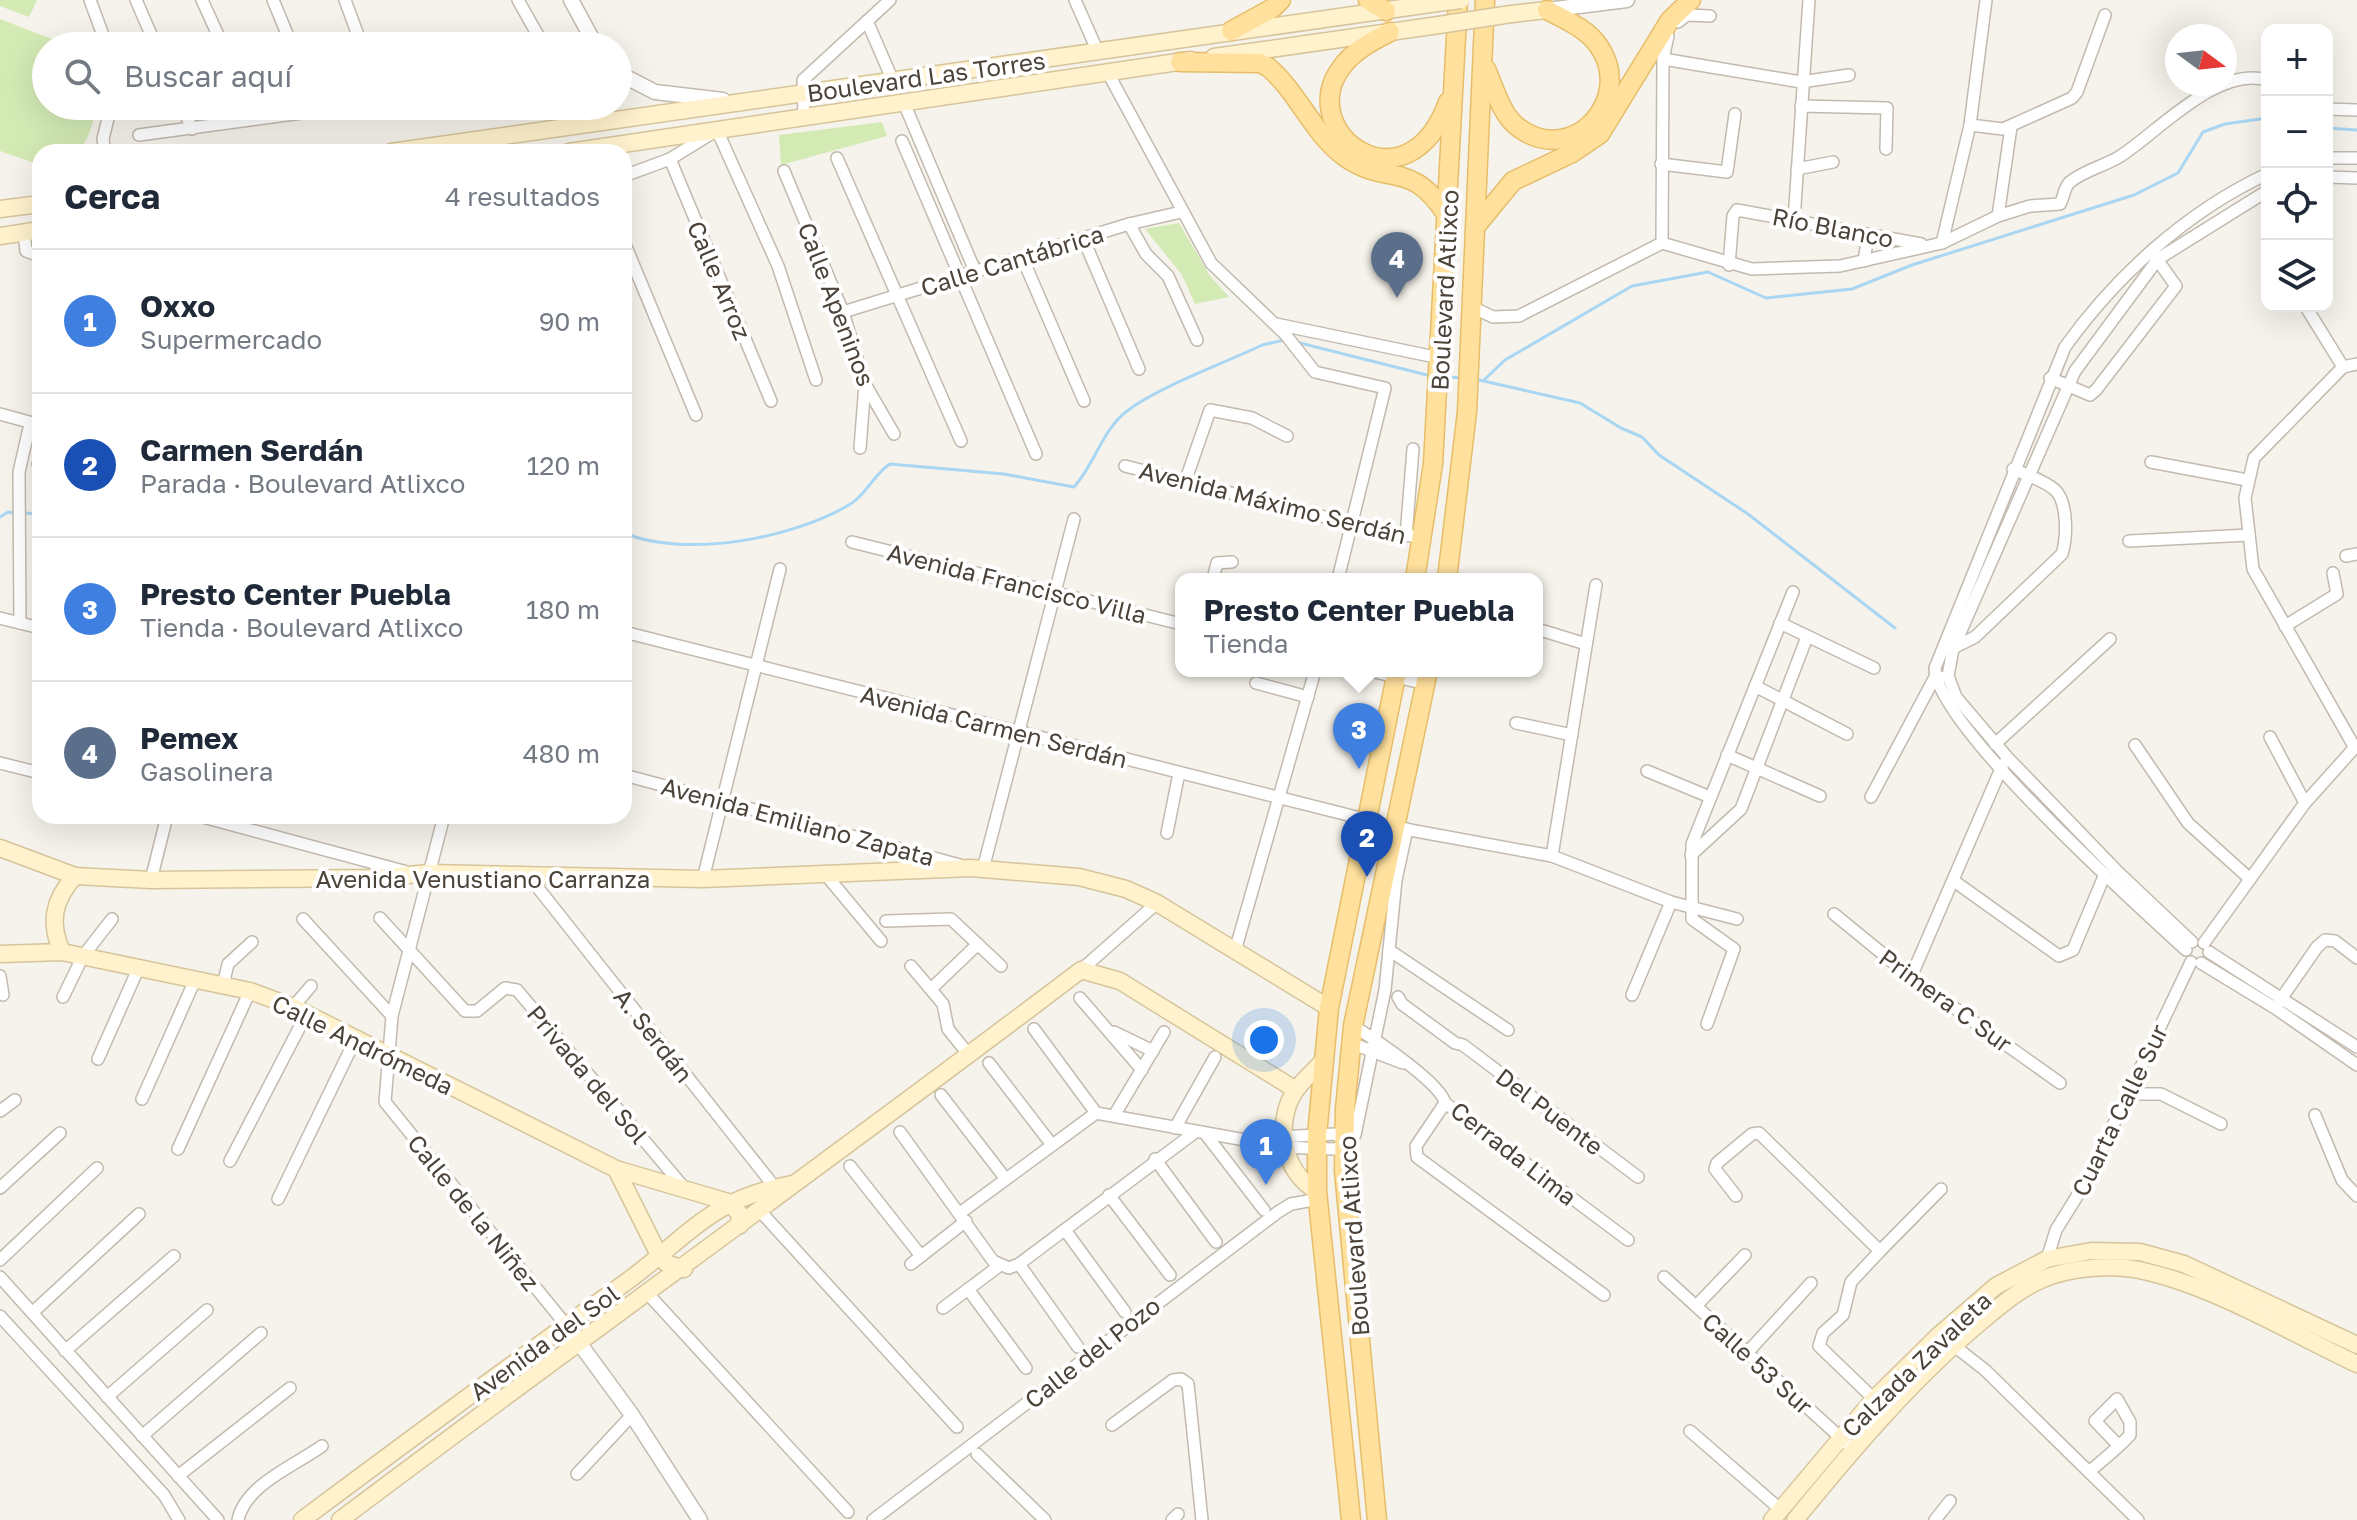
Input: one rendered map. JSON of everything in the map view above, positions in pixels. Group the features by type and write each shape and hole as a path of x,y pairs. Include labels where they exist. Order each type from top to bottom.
{"main road":[{"path":"1231,31 1273,8 1281,0"},
{"path":"1368,0 1386,11"},
{"name":"Boulevard Las Torres","path":"632,117 1460,0"},
{"name":"Boulevard Atlixco","path":"1415,573 1414,537 1433,464 1439,390 1453,84 1460,0"},
{"name":"Boulevard Atlixco","path":"1448,573 1467,412 1485,0"},
{"path":"1476,226 1513,181 1572,153 1600,134 1670,20 1691,0"},
{"name":"Boulevard Las Torres","path":"623,144 1547,10"},
{"path":"1483,63 1506,115 1519,128 1535,136 1554,139 1573,136 1589,127 1602,113 1610,96 1611,77 1607,59 1586,32 1547,10"},
{"path":"1390,32 1352,55 1333,84 1333,118 1353,147 1370,156 1388,159 1407,155 1423,146 1436,132 1453,84"},
{"path":"1180,62 1268,67 1343,156 1364,168 1402,175 1420,183 1448,217"},
{"name":"Boulevard Las Torres","path":"446,144 610,120"},
{"path":"0,209 32,205"},
{"path":"0,236 32,231"},
{"name":"Boulevard Atlixco","path":"1351,1520 1318,1195 1321,1063 1364,819 1395,677"},
{"name":"Boulevard Atlixco","path":"1377,1520 1344,1171 1345,1141 1352,1034 1401,829 1427,677"},
{"name":"Avenida Venustiano Carranza","path":"0,848 75,876 151,880 423,874 703,879 977,868 1079,877 1126,889 1157,903 1329,1008"},
{"path":"62,952 55,937 56,904 75,876"},
{"name":"Calle Andrómeda","path":"0,954 62,952 250,991 300,1010 616,1169 728,1202"},
{"path":"1081,970 1120,981 1296,1090"},
{"name":"Avenida del Sol","path":"302,1520 659,1255 694,1224 728,1202 778,1191 794,1183 1081,970"},
{"path":"1318,1195 1301,1180 1282,1142 1285,1120 1296,1090 1321,1063"},
{"path":"616,1169 659,1255 666,1263 684,1269"},
{"name":"Avenida del Sol","path":"340,1520 579,1341 684,1269 760,1211 778,1191"},
{"path":"728,1202 739,1213 740,1225"},
{"name":"Calzada Zavaleta","path":"1776,1515 1874,1399 1939,1335 1996,1286 2047,1259 2091,1251 2140,1252 2184,1264 2357,1345"},
{"name":"Calzada Zavaleta","path":"1795,1520 1853,1449 1953,1345 2009,1299 2043,1278 2090,1269 2136,1269 2179,1280 2357,1364"}],"street":[{"path":"90,0 102,32"},
{"path":"136,0 150,32"},
{"path":"202,0 217,32"},
{"path":"273,0 286,32"},
{"path":"345,0 357,32"},
{"path":"518,0 536,32"},
{"path":"571,0 588,32"},
{"path":"804,117 803,80 890,0"},
{"path":"1075,0 1098,52"},
{"name":"Boulevard Las Torres","path":"1547,10 1627,0"},
{"path":"1794,220 1801,82 1809,0"},
{"path":"1936,244 1970,125 1986,0"},
{"path":"1970,125 2011,127 2072,98 2077,92 2105,15"},
{"path":"1662,243 1664,43 1684,16 1710,16"},
{"path":"867,21 893,81"},
{"path":"1663,59 1801,82 1849,75"},
{"path":"1108,73 1211,263 1285,334 1315,372 1385,388 1340,573"},
{"path":"1472,307 1493,317 1519,316 1662,243 1729,265 1752,269 1840,266 1936,244 1998,216 2030,206 2060,204 2070,182 2120,156 2191,101 2250,78 2261,79"},
{"path":"632,83 665,95 740,101"},
{"path":"904,103 975,271"},
{"path":"1801,106 1887,108 1886,149"},
{"path":"2333,109 2357,110"},
{"path":"1661,164 1727,172 1735,114"},
{"path":"104,144 108,120"},
{"path":"188,120 192,129"},
{"path":"139,135 255,120"},
{"path":"1998,216 2011,127"},
{"path":"632,173 670,159 717,130 778,266 816,380"},
{"path":"902,141 1036,454"},
{"path":"837,158 961,441"},
{"path":"2333,158 2357,158"},
{"name":"Calle Arroz","path":"670,159 771,401"},
{"path":"1797,169 1833,162"},
{"name":"Calle Apeninos","path":"784,171 843,312 865,384 894,434"},
{"path":"2333,177 2357,178"},
{"path":"1871,797 1935,677 1955,611 2065,347 2098,301 2155,255 2261,178"},
{"path":"2112,876 1956,697 1948,676 1953,649 2075,371 2155,255 2261,194"},
{"name":"Río Blanco","path":"1729,265 1733,216 1737,210 1868,236 1936,244"},
{"name":"Calle Cantábrica","path":"843,312 1129,224 1181,212"},
{"path":"1129,224 1146,254 1168,276 1197,340"},
{"path":"32,231 26,251 32,253"},
{"path":"1864,261 1868,236"},
{"path":"1083,238 1139,369"},
{"path":"2050,378 2084,394 2090,395 2096,390 2176,286 2155,255"},
{"path":"1022,257 1084,401"},
{"path":"632,261 696,415"},
{"path":"2309,312 2343,367"},
{"path":"1275,324 1440,361"},
{"path":"2356,747 2253,569 2247,480 2254,458 2343,367 2357,364"},
{"path":"860,448 865,384"},
{"path":"1185,482 1210,410 1252,418 1287,436"},
{"path":"0,414 32,423"},
{"path":"20,623 18,498 23,447 32,430"},
{"path":"1413,449 1414,537"},
{"path":"2151,462 2247,480"},
{"name":"Avenida Máximo Serdán","path":"1125,466 1414,537"},
{"path":"1953,649 1975,637 2062,554 2066,542 2061,500 2055,490 2013,469"},
{"path":"977,868 1074,519"},
{"path":"2129,541 2249,535"},
{"name":"Avenida Francisco Villa","path":"852,542 1175,622"},
{"path":"1214,573 1217,563 1232,562"},
{"path":"703,879 780,569"},
{"path":"2285,626 2337,594 2333,573"},
{"path":"1552,856 1596,585"},
{"path":"1707,1024 1734,949 1694,922 1690,907 1690,855 1710,797 1793,592"},
{"path":"0,618 32,626"},
{"path":"1780,623 1874,668"},
{"path":"1543,631 1586,644"},
{"name":"Avenida Carmen Serdán","path":"632,634 1364,819"},
{"path":"1690,855 1741,809 1807,637"},
{"path":"1995,744 2110,639"},
{"path":"1935,677 1948,676"},
{"path":"1235,951 1282,797 1313,677"},
{"path":"1935,677 1939,688 2000,770 2112,876 2198,947 2278,1003 2357,1065"},
{"path":"1256,683 1308,697"},
{"path":"1755,686 1847,734"},
{"path":"1516,723 1572,735"},
{"path":"2270,737 2305,803"},
{"path":"2135,745 2188,823 2250,879"},
{"name":"Cuarta Calle Sur","path":"2047,1259 2056,1230 2087,1180 2196,963 2198,947 2305,803 2356,747"},
{"path":"1727,755 1820,796"},
{"path":"1911,977 2007,757"},
{"path":"0,763 32,771"},
{"path":"1647,771 1710,797"},
{"path":"1167,833 1179,773"},
{"name":"Avenida Emiliano Zapata","path":"632,777 977,868"},
{"path":"151,880 165,824"},
{"path":"230,824 423,874"},
{"name":"Calle de la Niñez","path":"441,824 423,874 409,951 392,1016 384,1092 390,1110 579,1341 632,1415 700,1520"},
{"path":"1401,829 1552,856 1671,902 1737,919"},
{"path":"1256,1142 1265,1131 1282,1142 1317,1142 1335,1134 1345,1141 1355,1135 1385,990 1396,851"},
{"name":"A. Serdán","path":"527,874 778,1191"},
{"path":"826,875 881,941"},
{"path":"1954,881 2059,956 2073,950 2112,876"},
{"path":"1632,995 1671,902"},
{"name":"Avenida del Sol","path":"1081,970 1157,903"},
{"name":"Primera C Sur","path":"1834,914 1911,977 2060,1083"},
{"path":"380,918 409,951"},
{"path":"63,997 83,956 112,919"},
{"path":"303,919 392,1016"},
{"path":"886,921 951,919 1001,966"},
{"path":"2278,1003 2325,940 2335,941 2357,958"},
{"path":"223,985 228,964 252,942"},
{"path":"932,988 978,944"},
{"path":"2198,947 2196,963 2278,1003 2357,1047"},
{"path":"1389,950 1508,1030"},
{"name":"Privada del Sol","path":"409,951 465,1011 477,1011 505,988 517,990 689,1193"},
{"path":"911,966 943,1004 948,1029 969,1055"},
{"path":"98,1059 139,967"},
{"path":"0,976 3,995"},
{"path":"142,1099 195,980"},
{"path":"230,1161 311,986"},
{"name":"Del Puente","path":"1385,990 1406,998 1460,1037 1463,1045 1638,1177"},
{"path":"178,1149 250,991"},
{"path":"1080,998 1142,1070"},
{"path":"1034,1029 1096,1113"},
{"path":"1108,1029 1153,1051"},
{"path":"1115,1114 1164,1032"},
{"name":"Cerrada Lima","path":"1352,1034 1393,1051 1403,1063 1439,1090 1445,1103 1628,1240"},
{"name":"Cerrada Lima","path":"1352,1034 1372,1043"},
{"path":"278,1199 356,1038"},
{"path":"1175,1128 1215,1057"},
{"path":"989,1063 1052,1145"},
{"path":"2128,1094 2161,1094 2221,1124"},
{"path":"941,1095 1005,1178"},
{"path":"0,1111 15,1100"},
{"path":"1445,1103 1416,1146 1417,1157 1604,1295"},
{"path":"911,1264 1005,1178 1096,1113 1115,1114 1207,1136 1256,1142"},
{"path":"2315,1115 2342,1180 2355,1189"},
{"path":"900,1132 999,1266"},
{"path":"0,1188 60,1133"},
{"path":"943,1308 999,1266 1019,1264 1155,1159 1194,1133"},
{"path":"1736,1196 1715,1169 1717,1163 1752,1134 1759,1133 1880,1251"},
{"path":"1207,1136 1264,1210"},
{"path":"1256,1142 1258,1150 1265,1154 1282,1142"},
{"path":"1155,1159 1216,1242"},
{"path":"850,1166 921,1256"},
{"path":"0,1260 97,1168"},
{"path":"1874,1399 1819,1346 1823,1333 1843,1315 1851,1282 1941,1189"},
{"path":"1109,1195 1170,1275"},
{"name":"Calle del Pozo","path":"873,1520 1278,1212 1318,1195"},
{"path":"760,1211 957,1427"},
{"path":"32,1313 139,1214"},
{"path":"1065,1230 1125,1312"},
{"path":"1696,1306 1745,1255"},
{"path":"65,1351 174,1256"},
{"path":"1019,1264 1078,1347"},
{"path":"0,1277 218,1520"},
{"name":"Calle 53 Sur","path":"1664,1277 1853,1449"},
{"path":"1747,1353 1811,1283"},
{"path":"968,1289 1026,1368"},
{"path":"648,1294 848,1512"},
{"path":"107,1397 207,1310"},
{"path":"0,1316 164,1495 179,1520"},
{"path":"142,1436 261,1333"},
{"path":"1953,1345 1985,1370 2138,1520"},
{"path":"1112,1425 1173,1380 1188,1384 1202,1520"},
{"path":"178,1476 290,1388"},
{"path":"577,1474 632,1415"},
{"path":"1690,1431 1776,1515"},
{"path":"238,1520 241,1503 322,1446"},
{"path":"2090,1471 2119,1446"},
{"path":"977,1454 1045,1520"},
{"path":"1935,1520 1950,1501"}],"green space":[{"path":"0,0 37,0 29,17 0,6"},
{"path":"0,19 34,32 32,120 94,120 83,144 32,144 32,162 0,151"},
{"path":"882,122 887,136 781,165 779,135"},
{"path":"1179,223 1210,276 1229,297 1195,304 1182,275 1145,229"}],"waterway":[{"path":"1484,380 1505,360 1632,286 1708,272 1766,298 1852,289 1912,265 2134,195 2178,173 2203,132 2225,124 2261,119"},
{"path":"2333,128 2357,130"},
{"path":"632,536 649,541 709,544 772,535 829,515 852,503 890,464 1004,474 1074,487 1111,428 1127,411 1192,376 1262,345 1284,340"},
{"path":"1296,342 1431,376"},
{"path":"1443,377 1463,378"},
{"path":"1475,379 1580,403 1642,437 1659,455 1748,514 1895,628"},
{"path":"0,517 8,512 16,513"},
{"path":"24,513 32,514"}],"place":[{"name":"Pemex","path":"1397,298"},
{"name":"Presto Center Puebla","path":"1359,769"},
{"name":"Carmen Serdán","path":"1367,877"},
{"name":"Oxxo","path":"1266,1185"}]}
